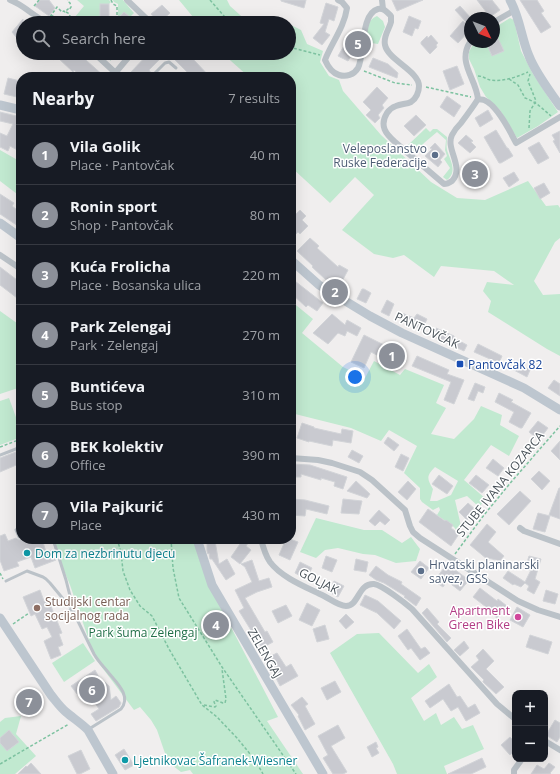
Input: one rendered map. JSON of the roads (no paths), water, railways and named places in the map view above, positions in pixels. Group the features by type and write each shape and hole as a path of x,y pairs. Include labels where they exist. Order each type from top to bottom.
{"street":[{"path":"10,0 16,2 36,16"},
{"path":"128,0 144,16"},
{"path":"338,0 347,8 346,17 340,32 328,52 325,60 327,66 338,75 352,75 358,69 363,36 372,12 378,9 386,10 391,16 391,22 384,39 385,47 390,54 416,77 419,86 415,99 410,103 395,106 389,110 383,124 387,135 444,184 452,182 457,167 450,142 452,135 470,111 475,98 476,90 465,61 467,48"},
{"path":"382,0 383,10"},
{"path":"510,0 515,10 529,57 535,69 560,106"},
{"path":"500,19 515,10"},
{"path":"102,60 115,72"},
{"path":"120,72 128,60"},
{"path":"475,98 485,100 492,105 498,112 516,144 557,118"},
{"path":"0,105 16,109"},
{"path":"0,223 16,234"},
{"path":"0,255 16,266"},
{"name":"PANTOVČAK","path":"296,264 319,285 338,298 370,316 402,333 524,388 560,410"},
{"path":"296,458 325,461 360,472 372,480 405,510 413,532 420,538 518,601 538,610 560,617"},
{"path":"520,528 524,531 560,544"},
{"name":"ZELENGAJ","path":"199,544 212,585 323,774"},
{"name":"GOLJAK","path":"263,544 269,561 276,569 299,584 339,604 347,606 351,604 365,586 370,584 376,584 398,598 412,609 497,704 512,716"},
{"path":"0,618 55,700 64,711 88,730 113,774"},
{"path":"548,743 560,750"},
{"path":"514,774 514,770 520,762"}],"lane":[{"path":"156,72 165,63 169,62 176,68"},
{"path":"0,455 16,449"},
{"path":"55,544 66,580 72,609"},
{"path":"6,581 27,571 43,577 50,583 72,609 98,661 119,686 124,696 124,705 88,730"},
{"path":"60,616 72,609"}],"place":[{"name":"Buntićeva","path":"358,44"},
{"name":"Veleposlanstvo Ruske Federacije","path":"435,155"},
{"name":"Kuća Frolicha","path":"475,174"},
{"name":"Ronin sport","path":"335,292"},
{"name":"Vila Golik","path":"392,356"},
{"name":"Pantovčak 82","path":"460,364"},
{"name":"Dom za nezbrinutu djecu","path":"27,553"},
{"name":"Hrvatski planinarski savez, GSS","path":"421,571"},
{"name":"Studijski centar socijalnog rada","path":"37,608"},
{"name":"Apartment Green Bike","path":"518,617"},
{"name":"Park Zelengaj","path":"216,625"},
{"name":"BEK kolektiv","path":"92,690"},
{"name":"Vila Pajkurić","path":"29,702"},
{"name":"Ljetnikovac Šafranek-Wiesner","path":"125,760"}],"park label":[{"name":"Park šuma Zelengaj","path":"143,632"}]}
